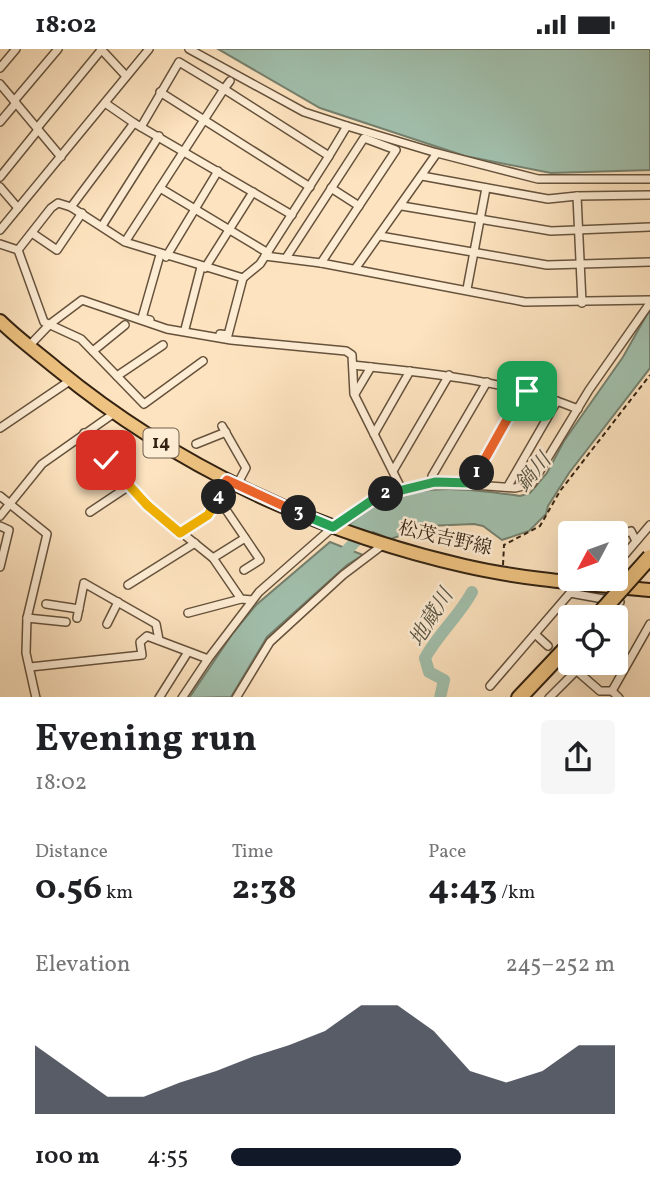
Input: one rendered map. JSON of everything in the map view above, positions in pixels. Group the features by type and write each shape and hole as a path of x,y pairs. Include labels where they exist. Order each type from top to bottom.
{"highway":[{"path":"607,605 650,557"},
{"path":"520,697 558,657"}],"main road":[{"name":"松茂吉野線","path":"3,328 113,414 232,482 368,540 467,566 558,579"},
{"name":"松茂吉野線","path":"628,586 650,590"}],"street":[{"path":"0,123 58,49"},
{"path":"0,177 102,49 126,76"},
{"path":"0,230 149,49"},
{"path":"189,49 304,112 437,153 537,179 650,179"},
{"path":"0,68 14,50"},
{"path":"71,207 138,125 179,62 329,156"},
{"path":"125,242 230,81"},
{"path":"0,84 61,157"},
{"path":"160,92 310,187"},
{"path":"105,103 292,215"},
{"path":"218,171 163,256 142,318 185,329 228,335 243,278 266,254 348,126"},
{"path":"102,226 159,137"},
{"path":"286,258 364,138 396,150 321,263"},
{"path":"355,269 437,153"},
{"path":"422,176 548,199 650,195"},
{"path":"0,187 18,208"},
{"path":"160,188 266,254 467,289 525,302 650,301"},
{"path":"331,188 359,206"},
{"path":"467,289 486,188"},
{"path":"185,329 203,268 253,192"},
{"path":"577,196 582,303"},
{"path":"19,250 51,208 58,203 82,213 125,242 163,256 243,278"},
{"path":"402,206 551,231 650,227"},
{"path":"32,233 57,250 82,213"},
{"path":"380,236 547,265 650,262"},
{"path":"0,244 19,250"},
{"path":"19,250 44,322 81,339 144,404 203,361"},
{"path":"29,346 50,324 82,300 88,300 125,316 167,329 231,340 346,351 352,355 354,394 402,489"},
{"path":"184,697 251,600 374,499 402,489 432,483 472,483 515,488 532,484 650,301"},
{"path":"93,351 125,325"},
{"path":"117,376 163,345"},
{"path":"353,365 449,375 486,382 578,409"},
{"path":"354,394 371,367"},
{"path":"374,434 410,371"},
{"path":"393,471 449,375"},
{"path":"0,428 71,380"},
{"path":"432,483 432,476 486,382"},
{"path":"472,483 523,391"},
{"path":"508,487 557,401"},
{"path":"0,516 42,464 113,414"},
{"path":"180,533 208,515 218,498 246,468 224,429 196,444"},
{"path":"84,433 128,486 180,533 213,558 241,599"},
{"path":"90,512 128,486"},
{"path":"0,496 47,534 27,618 25,646 36,697"},
{"path":"218,498 260,560 244,570"},
{"path":"628,551 650,525"},
{"path":"0,526 9,530 0,567"},
{"path":"628,532 631,531 636,541"},
{"path":"213,558 245,538"},
{"path":"128,585 195,543"},
{"path":"237,697 270,642 343,575 384,544"},
{"path":"77,618 84,583 156,624 159,640"},
{"path":"490,686 570,593 620,602"},
{"path":"188,613 241,599 251,600"},
{"path":"107,624 118,601"},
{"path":"46,604 79,609"},
{"path":"27,618 65,622"},
{"path":"612,691 650,624"},
{"path":"534,634 548,646"},
{"path":"30,667 142,655 140,642 147,636 208,659"},
{"path":"160,697 188,652"},
{"path":"550,697 567,675"},
{"path":"582,675 600,691 612,691 618,697"},
{"path":"594,697 600,691"}],"path":[{"path":"502,572 504,545 540,526 560,491 650,375"}],"shaded area":[{"path":"218,49 650,49 650,170 551,173 465,156 320,108"},
{"path":"650,309 650,368 569,473 548,506 546,514 529,531 502,540 483,526 474,524 427,526 391,539 373,532 368,535 347,526 378,503 400,495 451,489 520,496 530,493 547,473 564,441 623,357"},
{"path":"330,542 363,555 347,565 267,637 231,697 190,697 233,633 256,605"}],"waterway":[{"name":"鍋川","path":"337,561 365,531"},
{"name":"地蔵川","path":"440,697 444,680 429,672 425,658 472,592"}],"tunnel":[{"path":"548,646 558,655"}],"route":[{"path":"106,460 151,509 180,533 208,515 227,480 264,499 333,527 374,499 402,489 435,482 472,483 523,391 527,391"}]}
